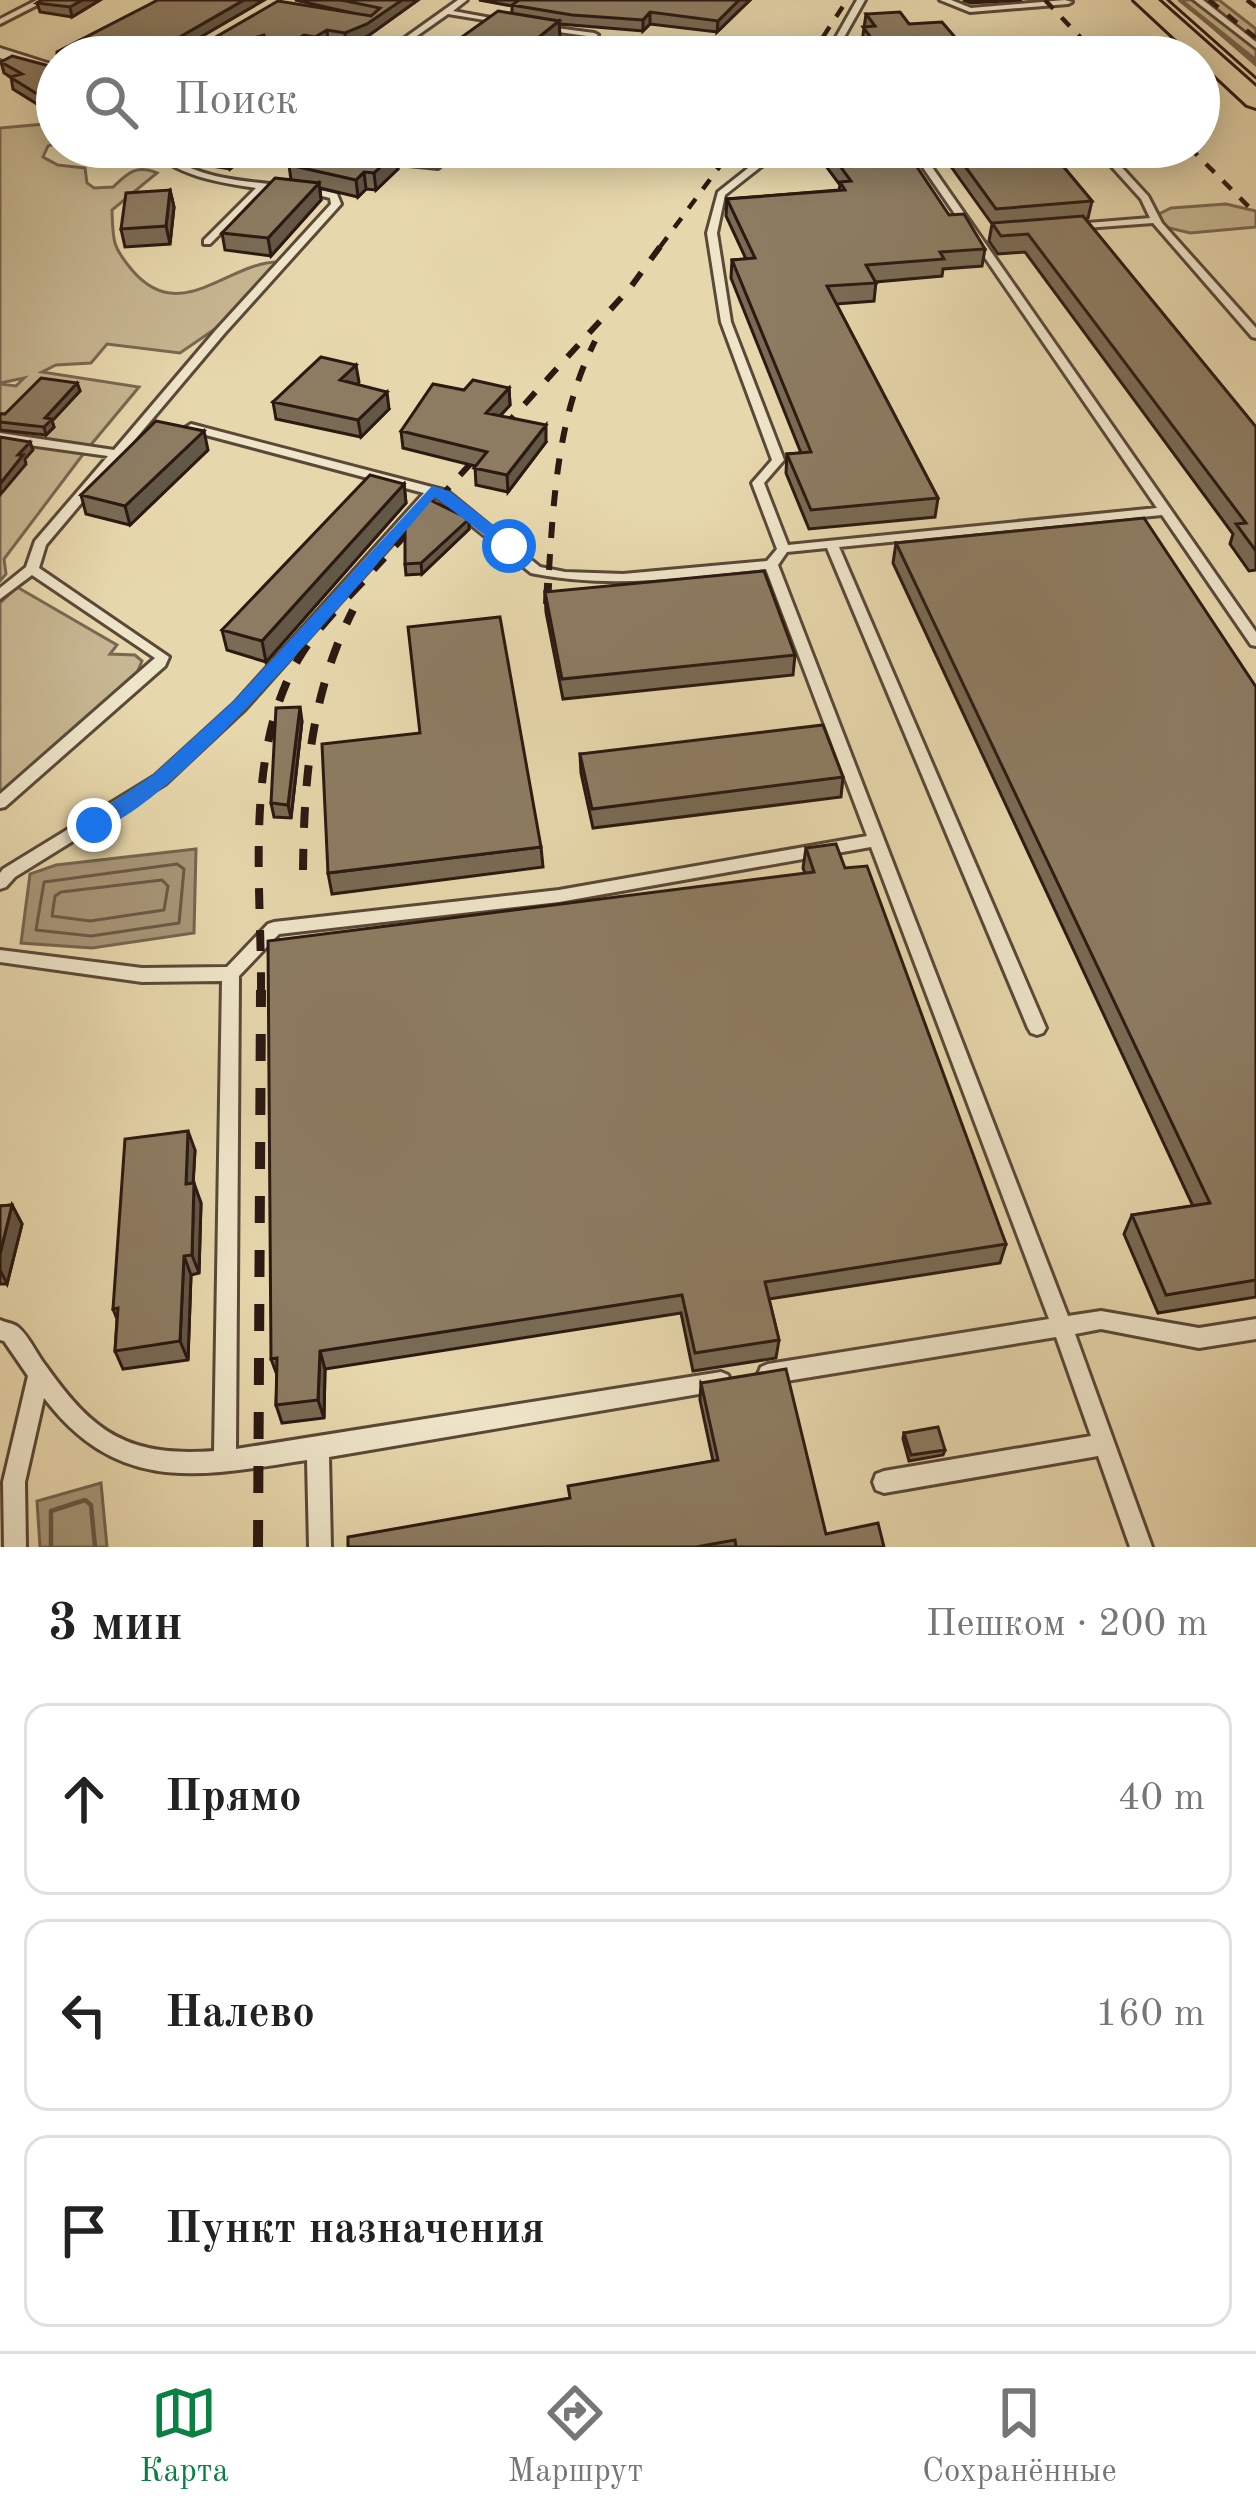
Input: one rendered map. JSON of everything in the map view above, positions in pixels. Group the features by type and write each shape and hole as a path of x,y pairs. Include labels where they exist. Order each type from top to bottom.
{"main road":[{"path":"1145,0 1185,36"},
{"path":"1220,68 1256,100"}],"street":[{"path":"6,59 36,66"}],"lane":[{"path":"0,22 43,0"},
{"path":"413,36 464,0"},
{"path":"841,36 862,0"},
{"path":"944,0 970,10 1060,2"},
{"path":"1198,0 1256,46"},
{"path":"447,13 510,22"},
{"path":"530,26 592,36"},
{"path":"0,595 32,569 40,544 336,204 334,196 201,175 184,168"},
{"path":"754,168 722,194 712,233 726,322 778,460 758,483 783,550"},
{"path":"928,168 1256,642"},
{"path":"1117,168 1256,335"},
{"path":"207,242 265,184"},
{"path":"1065,228 1156,220"},
{"path":"974,235 996,233"},
{"path":"190,428 443,494 536,570 595,579 771,565 783,550 1166,511"},
{"path":"0,437 117,454"},
{"path":"0,883 53,844 94,825 160,780 240,706 432,491"},
{"path":"832,544 1037,1028"},
{"path":"771,565 1062,1326 1141,1547"},
{"path":"0,803 147,675 161,656 32,569"},
{"path":"225,1460 231,974 274,928 559,896 876,840"},
{"path":"0,956 142,975 231,974"},
{"path":"0,1330 10,1334 93,1436 144,1459 225,1460 1101,1320 1199,1338 1256,1329"},
{"path":"15,1547 14,1482 39,1374"},
{"path":"884,1481 1104,1444"},
{"path":"318,1448 320,1547"}],"shaded area":[{"path":"1181,0 1219,0 1256,29 1256,65"},
{"path":"36,125 36,168 85,168 87,183 94,188 113,187 137,170 157,173 112,210 117,249 150,286 186,293 278,262 277,270 225,322 180,353 107,344 91,363 56,365 42,372 139,387 89,447 0,431 0,384 16,386 24,378 0,383 0,128"},
{"path":"1226,204 1256,211 1256,227 1190,233 1165,227 1157,215 1171,208"},
{"path":"0,440 84,453 4,559 6,574 0,581"},
{"path":"17,587 117,645 110,654 135,655 142,661 136,675 0,797 0,603"}],"water":[{"path":"196,849 194,933 92,948 21,943 30,874 56,865"},
{"path":"101,1483 107,1547 40,1547 37,1501"}],"building":[{"path":"82,0 70,7 37,3"},
{"path":"158,0 244,0 181,36 88,36"},
{"path":"341,0 402,0 345,33 217,36 278,1 371,16 380,8"},
{"path":"519,0 739,0 718,21 650,12 643,20 572,15 512,5"},
{"path":"498,11 559,21 540,36 463,36"},
{"path":"900,12 909,24 942,22 954,36 870,36 863,27 875,26 866,14"},
{"path":"12,56 36,62 36,93 10,77 22,74 1,62"},
{"path":"302,168 379,168 356,180"},
{"path":"841,168 918,168 949,215 964,214 985,249 940,252 944,259 866,265 876,283 827,286 938,498 811,510 787,454 811,452 732,260 755,258 727,199 845,190 840,182 851,181"},
{"path":"966,168 1064,168 1092,201 996,209"},
{"path":"275,178 319,183 268,238 222,233"},
{"path":"170,190 166,226 121,229 126,193"},
{"path":"1083,216 1256,427 1256,551 1236,524 1246,523 1028,234 1001,236 992,223"},
{"path":"321,357 356,365 340,380 387,392 358,420 273,402"},
{"path":"41,378 77,383 45,418 52,419 44,427 0,422 0,414"},
{"path":"473,380 509,388 486,413 546,425 507,475 474,468 487,452 401,431 433,384 464,390"},
{"path":"156,421 204,431 125,506 81,495"},
{"path":"0,437 30,442 0,484"},
{"path":"370,475 404,484 262,641 222,630"},
{"path":"428,499 469,519 421,563 405,564 405,525"},
{"path":"1144,518 1256,687 1256,1280 1166,1295 1132,1215 1210,1203 896,543"},
{"path":"764,571 795,655 562,679 545,592"},
{"path":"500,617 541,847 328,873 322,744 420,733 408,627"},
{"path":"300,707 288,805 271,803 276,708"},
{"path":"823,725 843,777 592,809 580,754"},
{"path":"836,844 845,868 867,866 1006,1244 765,1282 779,1340 695,1353 682,1295 320,1351 318,1400 276,1405 277,1358 271,1359 268,941 814,872 806,848"},
{"path":"188,1131 186,1184 194,1183 192,1255 184,1256 180,1341 115,1351 118,1308 113,1309 125,1139"},
{"path":"12,1205 0,1254 0,1206"},
{"path":"786,1369 826,1534 878,1523 884,1547 736,1547 735,1540 696,1547 348,1547 348,1537 570,1498 568,1486 718,1460 701,1383"},
{"path":"938,1427 945,1450 911,1455 904,1433"}],"waterway":[{"path":"1180,0 1256,61"}],"tram line":[{"path":"1168,0 1209,36"},
{"path":"1220,46 1256,78"}],"railway":[{"path":"824,36 847,0"},
{"path":"1045,0 1079,36"},
{"path":"1209,0 1256,38"},
{"path":"1247,0 1256,7"},
{"path":"660,247 718,168"},
{"path":"1210,168 1256,214"},
{"path":"374,570 630,288 662,244"},
{"path":"549,570 566,424 595,341"},
{"path":"261,992 259,821 270,736 281,695 299,658 325,622 376,567"},
{"path":"547,604 549,567"},
{"path":"303,870 305,802 319,704 353,610"},
{"path":"258,1547 261,992"}],"route":[{"path":"94,825 160,780 240,706 432,491 443,494 509,546"}]}
